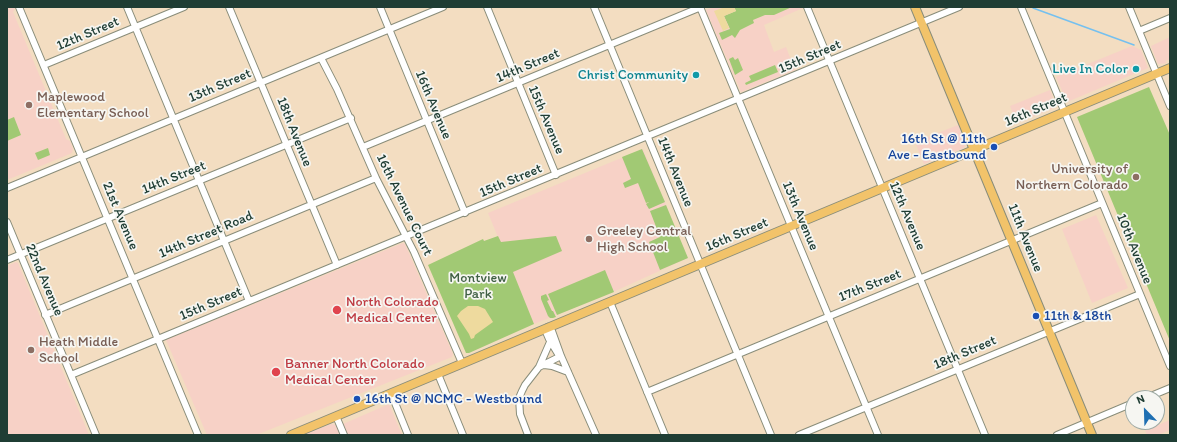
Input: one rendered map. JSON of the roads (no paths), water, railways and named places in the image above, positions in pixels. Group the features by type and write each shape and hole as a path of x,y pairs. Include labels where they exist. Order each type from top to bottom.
{"main road":[{"name":"11th Avenue","path":"915,7 1092,435"},
{"name":"16th Street","path":"291,435 1170,68"}],"street":[{"name":"21st Avenue","path":"19,7 198,435"},
{"path":"127,7 249,302"},
{"name":"12th Street","path":"44,65 184,7"},
{"name":"18th Avenue","path":"230,7 337,265"},
{"name":"16th Avenue","path":"380,7 465,213"},
{"name":"13th Street","path":"7,188 443,7"},
{"name":"15th Avenue","path":"486,7 556,175"},
{"name":"14th Avenue","path":"594,7 771,435"},
{"name":"14th Street","path":"363,147 701,7"},
{"name":"13th Avenue","path":"701,7 878,435"},
{"name":"12th Avenue","path":"807,7 985,435"},
{"name":"15th Street","path":"71,375 959,7"},
{"name":"10th Avenue","path":"1021,7 1170,366"},
{"path":"1129,7 1170,106"},
{"path":"1139,31 1170,18"},
{"name":"16th Avenue Court","path":"321,58 334,81 351,118 376,178 394,215 407,237 462,364"},
{"name":"14th Street","path":"7,260 351,118"},
{"name":"14th Street Road","path":"46,315 376,178"},
{"name":"17th Street","path":"647,392 1102,203"},
{"name":"22nd Avenue","path":"7,222 96,435"},
{"name":"18th Street","path":"799,435 1140,294"},
{"path":"610,302 665,435"},
{"path":"561,356 550,342 546,332 548,328 552,331 561,356 596,435"},
{"path":"528,435 520,414 519,398 525,385 541,366 550,342"},
{"path":"541,366 561,356"},
{"path":"541,366 556,367 568,372"},
{"path":"438,374 464,435"},
{"path":"390,394 408,435"},
{"path":"1057,435 1125,407"},
{"path":"336,416 344,435"}],"waterway":[{"path":"1033,8 1134,45"}],"place":[{"name":"Live In Color","path":"1136,69"},
{"name":"Christ Community","path":"696,75"},
{"name":"Maplewood Elementary School","path":"29,105"},
{"name":"16th St @ 11th Ave - Eastbound","path":"994,147"},
{"name":"University of Northern Colorado","path":"1136,177"},
{"name":"Greeley Central High School","path":"589,239"},
{"name":"North Colorado Medical Center","path":"337,310"},
{"name":"11th & 18th","path":"1036,316"},
{"name":"Heath Middle School","path":"31,350"},
{"name":"Banner North Colorado Medical Center","path":"276,372"},
{"name":"16th St @ NCMC - Westbound","path":"357,399"}],"park label":[{"name":"Montview Park","path":"478,286"}]}
